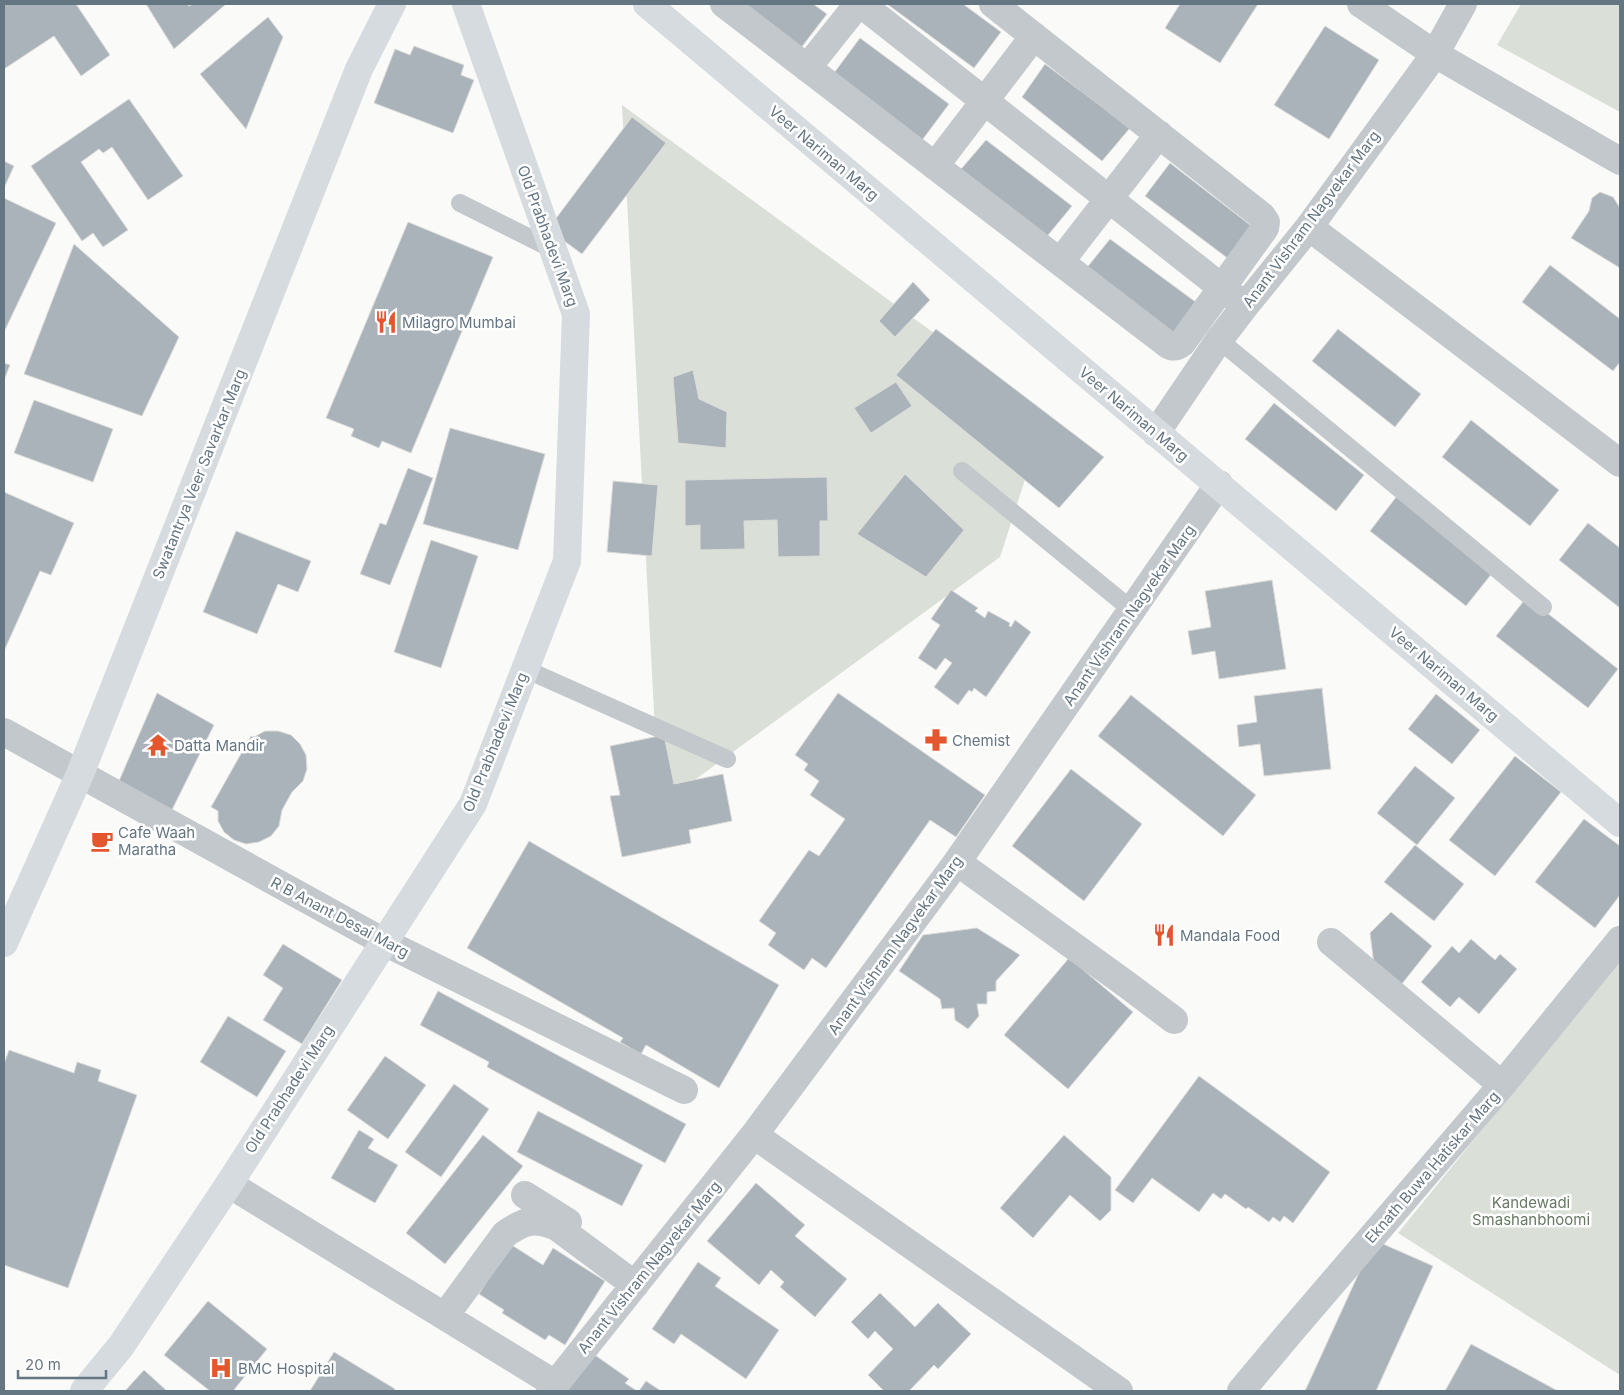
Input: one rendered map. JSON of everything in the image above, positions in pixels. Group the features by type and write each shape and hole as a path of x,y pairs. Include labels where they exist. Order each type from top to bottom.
{"street":[{"name":"Swatantrya Veer Savarkar Marg","path":"4,943 80,774 355,78 392,4"},
{"name":"Old Prabhadevi Marg","path":"84,1391 121,1346 229,1184 473,804 566,561 576,314 466,4"},
{"name":"Veer Nariman Marg","path":"647,4 1620,823"},
{"path":"724,4 1172,347 1178,346 1265,228 1266,222 1262,216 993,4"},
{"path":"807,68 860,4 1245,306"},
{"path":"1361,4 1435,54 1620,161"},
{"name":"Anant Vishram Nagvekar Marg","path":"1156,433 1219,340 1309,227 1435,54 1463,4"},
{"path":"935,166 1034,36"},
{"path":"1060,262 1159,134"},
{"path":"1309,227 1620,463"},
{"name":"Anant Vishram Nagvekar Marg","path":"553,1387 754,1135 957,862 1219,484"},
{"name":"R B Anant Desai Marg","path":"4,732 384,942 684,1090"},
{"path":"957,862 1174,1020"},
{"name":"Eknath Buwa Hatiskar Marg","path":"1241,1391 1502,1085 1620,940"},
{"path":"1331,942 1502,1085"},
{"path":"754,1135 1119,1391"},
{"path":"229,1184 445,1316 553,1387"},
{"path":"525,1194 640,1278"},
{"path":"445,1316 504,1234 518,1225 529,1221 544,1221 556,1227 640,1278"}],"lane":[{"path":"460,202 552,249"},
{"path":"1219,340 1543,607"},
{"path":"962,471 1132,610"},
{"path":"525,669 727,759"}],"green space":[{"path":"1521,4 1620,4 1620,112 1497,45"},
{"path":"622,105 1046,415 1000,557 659,806"},
{"name":"Kandewadi Smashanbhoomi","path":"1620,960 1620,1375 1398,1233"}],"building":[{"path":"4,4 76,4 110,55 81,76 54,36 4,69"},
{"path":"146,4 187,4 189,6 193,4 226,4 174,49"},
{"path":"731,4 813,4 827,14 797,53"},
{"path":"887,4 963,4 1001,32 974,68"},
{"path":"1180,4 1258,4 1220,63 1165,28"},
{"path":"268,17 283,37 246,129 200,74"},
{"path":"1325,26 1379,60 1329,139 1274,105"},
{"path":"860,38 949,104 920,143 831,77"},
{"path":"414,46 464,65 461,75 474,80 453,133 374,103 395,49 410,55"},
{"path":"1045,64 1130,128 1102,161 1022,97"},
{"path":"129,99 183,176 148,200 112,147 103,153 99,149 81,162 128,230 103,247 93,233 82,241 31,166"},
{"path":"632,117 666,143 582,254 548,229"},
{"path":"986,140 1072,206 1044,240 956,175"},
{"path":"4,161 14,166 4,188"},
{"path":"1170,163 1254,228 1230,260 1145,196"},
{"path":"1600,192 1613,197 1620,208 1620,268 1571,238 1589,211 1592,198"},
{"path":"4,198 56,223 4,332"},
{"path":"408,222 493,257 411,453 382,441 379,448 351,436 354,429 326,418"},
{"path":"1110,239 1197,303 1174,339 1085,270"},
{"path":"74,244 179,337 142,416 24,374"},
{"path":"1550,265 1620,319 1620,362 1613,371 1522,302"},
{"path":"913,282 930,300 895,337 879,321"},
{"path":"936,329 1104,457 1059,508 896,375"},
{"path":"1338,329 1421,394 1395,427 1312,361"},
{"path":"4,363 10,365 4,380"},
{"path":"693,370 699,399 727,412 726,448 678,443 673,377"},
{"path":"896,382 912,406 871,433 854,408"},
{"path":"34,400 113,429 93,482 14,453"},
{"path":"1274,403 1364,475 1336,511 1245,439"},
{"path":"1471,420 1559,490 1530,526 1442,457"},
{"path":"450,428 545,454 518,550 423,524"},
{"path":"408,468 433,478 390,585 360,574 380,523 386,525"},
{"path":"905,474 964,530 926,577 857,534"},
{"path":"827,477 828,521 820,521 820,556 778,557 777,520 744,521 745,549 700,550 700,525 685,526 685,480"},
{"path":"613,481 658,485 652,556 607,552"},
{"path":"4,492 74,523 51,575 40,571 4,651"},
{"path":"1397,496 1493,572 1466,606 1370,531"},
{"path":"1588,523 1620,548 1620,608 1559,560"},
{"path":"236,531 311,561 298,592 278,584 257,634 203,612"},
{"path":"431,540 478,556 441,668 394,652"},
{"path":"1272,580 1286,669 1219,679 1215,651 1192,655 1188,631 1211,627 1205,591"},
{"path":"951,590 978,608 975,611 985,618 988,611 1010,623 1009,626 1011,627 1015,620 1031,632 986,697 974,688 972,692 969,690 958,705 934,687 952,663 945,658 936,670 918,658 940,625 931,619"},
{"path":"1527,597 1618,669 1588,708 1496,636"},
{"path":"1322,688 1331,769 1264,776 1260,744 1239,747 1237,725 1257,722 1254,696"},
{"path":"157,693 214,725 167,820 116,788"},
{"path":"838,693 985,795 956,837 930,820 826,968 812,958 804,970 768,945 776,933 759,921 809,850 819,856 845,819 810,795 819,781 804,770 808,764 795,755"},
{"path":"1436,694 1480,730 1452,764 1408,729"},
{"path":"1131,695 1256,795 1223,836 1098,736"},
{"path":"265,731 278,731 291,735 300,744 306,755 307,769 303,781 292,792 282,810 279,826 271,836 259,842 246,844 234,840 224,832 218,821 218,811 211,807 251,736 254,737"},
{"path":"664,735 674,784 723,774 732,821 689,830 691,843 622,857 610,796 620,795 610,746"},
{"path":"1515,756 1561,792 1495,876 1449,840"},
{"path":"1415,766 1455,798 1417,845 1377,813"},
{"path":"1071,769 1142,824 1084,901 1012,846"},
{"path":"1584,819 1620,846 1620,895 1595,928 1535,882"},
{"path":"529,841 779,985 719,1088 646,1045 641,1054 620,1042 623,1038 467,948"},
{"path":"1415,845 1464,884 1434,921 1384,882"},
{"path":"1391,912 1432,946 1397,990 1375,973 1370,933"},
{"path":"977,928 1020,955 996,981 996,991 987,992 987,1004 977,1004 979,1016 968,1029 955,1020 954,1008 942,1009 940,999 899,971 923,935"},
{"path":"1471,939 1495,960 1500,954 1517,969 1479,1014 1459,997 1450,1007 1421,982 1452,946 1459,953"},
{"path":"283,944 342,980 302,1044 263,1020 283,988 263,975"},
{"path":"1069,958 1133,1012 1068,1089 1004,1035"},
{"path":"438,991 686,1124 665,1163 487,1067 489,1062 420,1025"},
{"path":"228,1016 286,1051 257,1097 200,1062"},
{"path":"9,1050 74,1073 77,1062 101,1070 98,1081 137,1095 68,1288 4,1265 4,1064"},
{"path":"385,1056 426,1085 388,1139 347,1110"},
{"path":"1199,1076 1330,1172 1293,1223 1284,1216 1280,1222 1273,1217 1269,1222 1225,1194 1221,1199 1213,1193 1199,1212 1152,1178 1133,1203 1115,1190"},
{"path":"454,1084 489,1109 441,1177 405,1152"},
{"path":"538,1111 643,1165 622,1206 517,1152"},
{"path":"359,1130 374,1139 368,1148 398,1165 375,1203 331,1178"},
{"path":"483,1135 523,1166 445,1264 406,1233"},
{"path":"1064,1135 1111,1177 1111,1210 1100,1221 1070,1195 1033,1238 1000,1208"},
{"path":"756,1183 805,1225 795,1236 847,1279 815,1317 780,1287 784,1282 771,1270 759,1285 707,1241"},
{"path":"1374,1240 1433,1266 1376,1391 1305,1391"},
{"path":"510,1244 543,1265 553,1248 605,1281 565,1345 549,1335 545,1340 502,1313 504,1310 479,1294"},
{"path":"698,1262 721,1278 715,1286 779,1330 746,1379 681,1334 674,1344 652,1329"},
{"path":"880,1293 915,1327 938,1303 971,1334 938,1369 934,1365 909,1391 884,1391 868,1375 893,1349 875,1331 868,1339 851,1322"},
{"path":"208,1301 267,1349 233,1391 210,1391 164,1355"},
{"path":"1471,1344 1558,1391 1445,1391"},
{"path":"334,1352 395,1389 394,1391 310,1391"},
{"path":"592,1353 629,1379 625,1383 637,1391 566,1391"},
{"path":"144,1370 167,1391 125,1391"},
{"path":"646,1381 661,1391 639,1391"}],"place":[{"name":"Milagro Mumbai","path":"386,322"},
{"name":"Chemist","path":"936,740"},
{"name":"Datta Mandir","path":"158,745"},
{"name":"Cafe Waah Maratha","path":"102,841"},
{"name":"Mandala Food","path":"1164,935"},
{"name":"BMC Hospital","path":"221,1368"}]}
